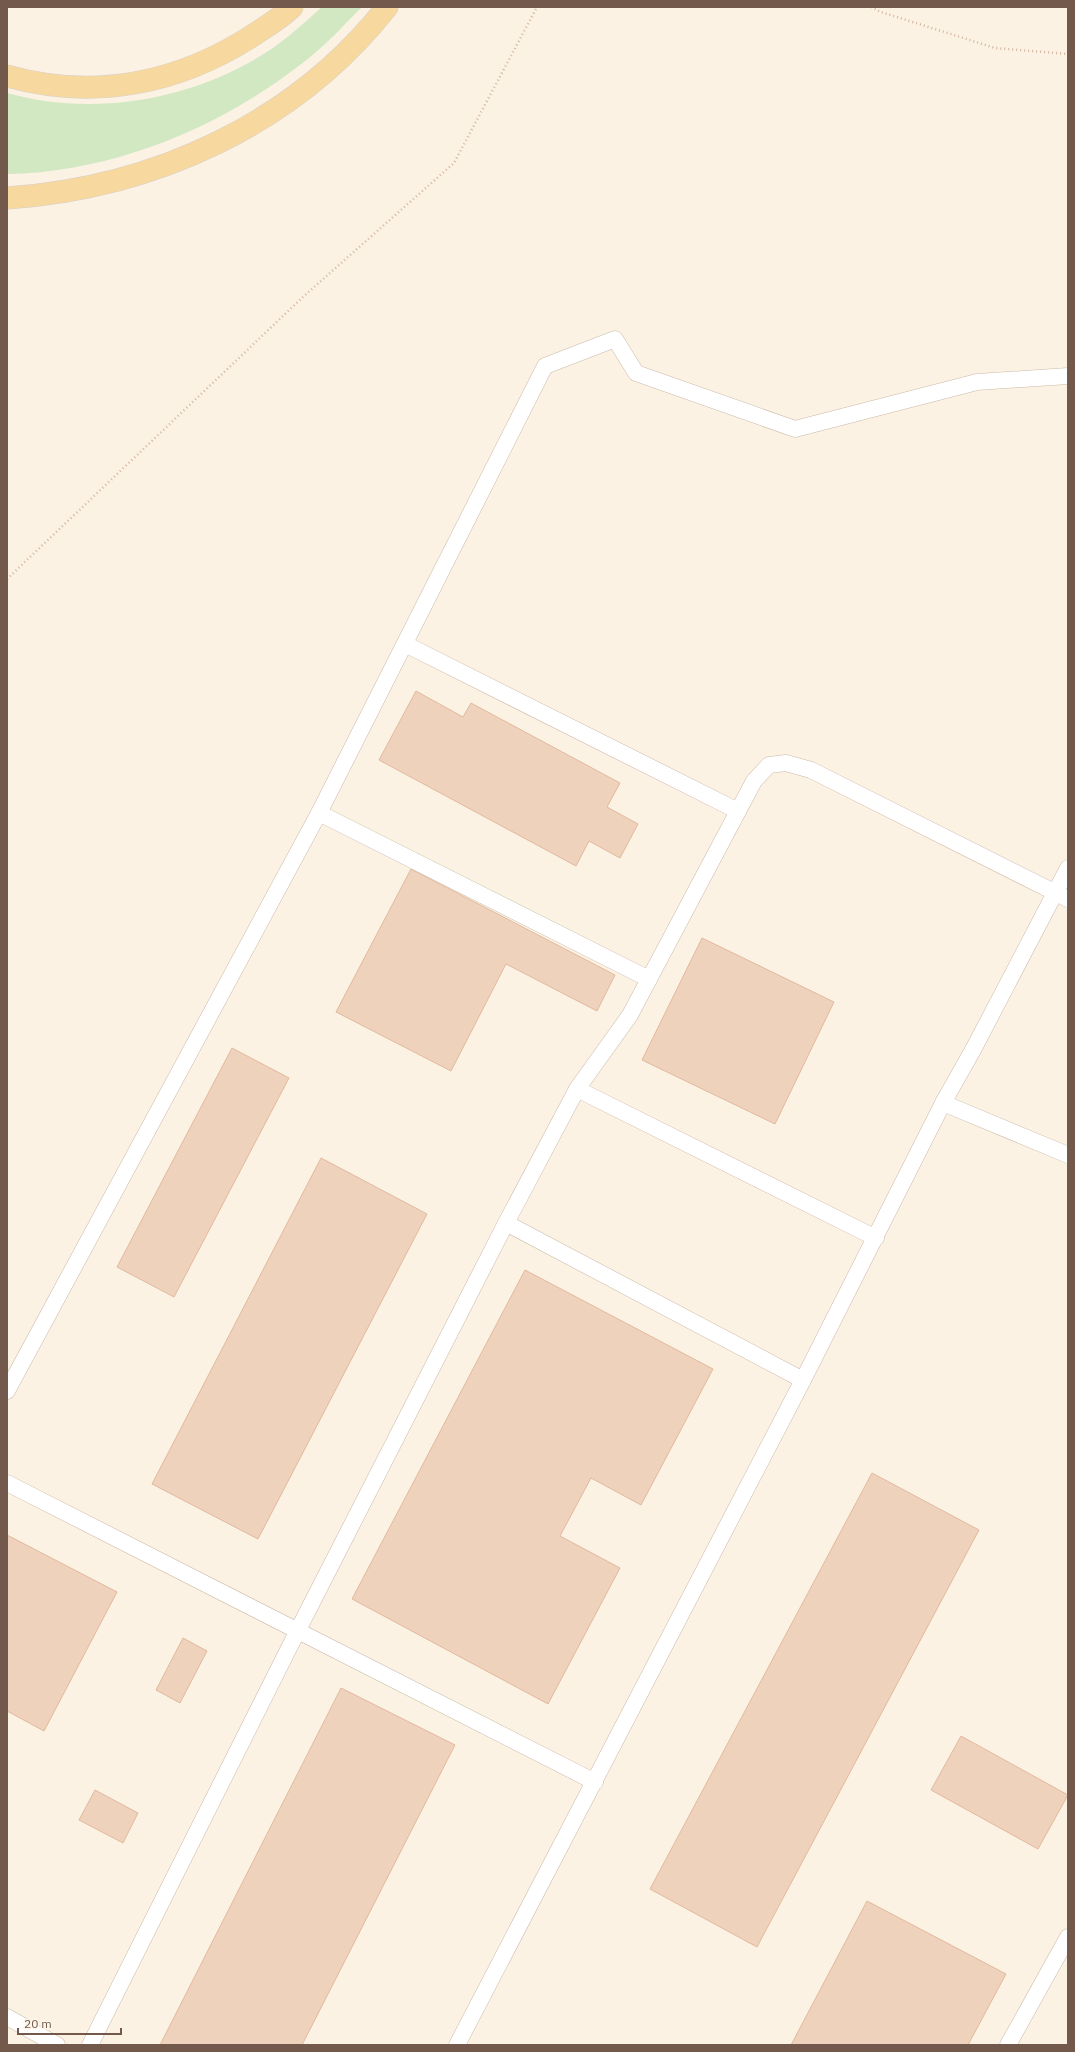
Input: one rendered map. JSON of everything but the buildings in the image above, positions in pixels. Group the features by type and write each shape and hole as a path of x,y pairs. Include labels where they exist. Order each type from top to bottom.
{"main road":[{"path":"7,76 54,86 97,87 138,83 170,76 210,61 247,39 292,7"},
{"path":"7,198 42,196 88,188 135,176 180,160 226,139 274,111 311,83 348,49 387,7"}],"lane":[{"path":"7,1391 319,813 545,366 616,339 636,373 795,429 977,382 1068,376"},
{"path":"405,644 738,811"},
{"path":"90,2045 298,1630 506,1223 577,1089 630,1015 754,781 769,765 786,763 811,770 1061,896"},
{"path":"319,813 649,978"},
{"path":"457,2045 803,1380 943,1103 1061,896 1068,868"},
{"path":"577,1089 876,1238"},
{"path":"943,1103 1068,1155"},
{"path":"506,1223 803,1380"},
{"path":"7,1484 298,1630 595,1782"},
{"path":"1008,2045 1068,1937"},
{"path":"7,2018 57,2045"}],"path":[{"path":"7,579 304,296 454,163 537,7"},
{"path":"871,7 881,12 995,48 1068,54"}],"green space":[{"path":"322,7 362,7 317,52 268,88 234,109 199,127 162,143 124,156 85,165 46,171 7,174 7,93 41,100 75,104 110,103 145,99 179,91 212,80 243,66 273,48"}]}
